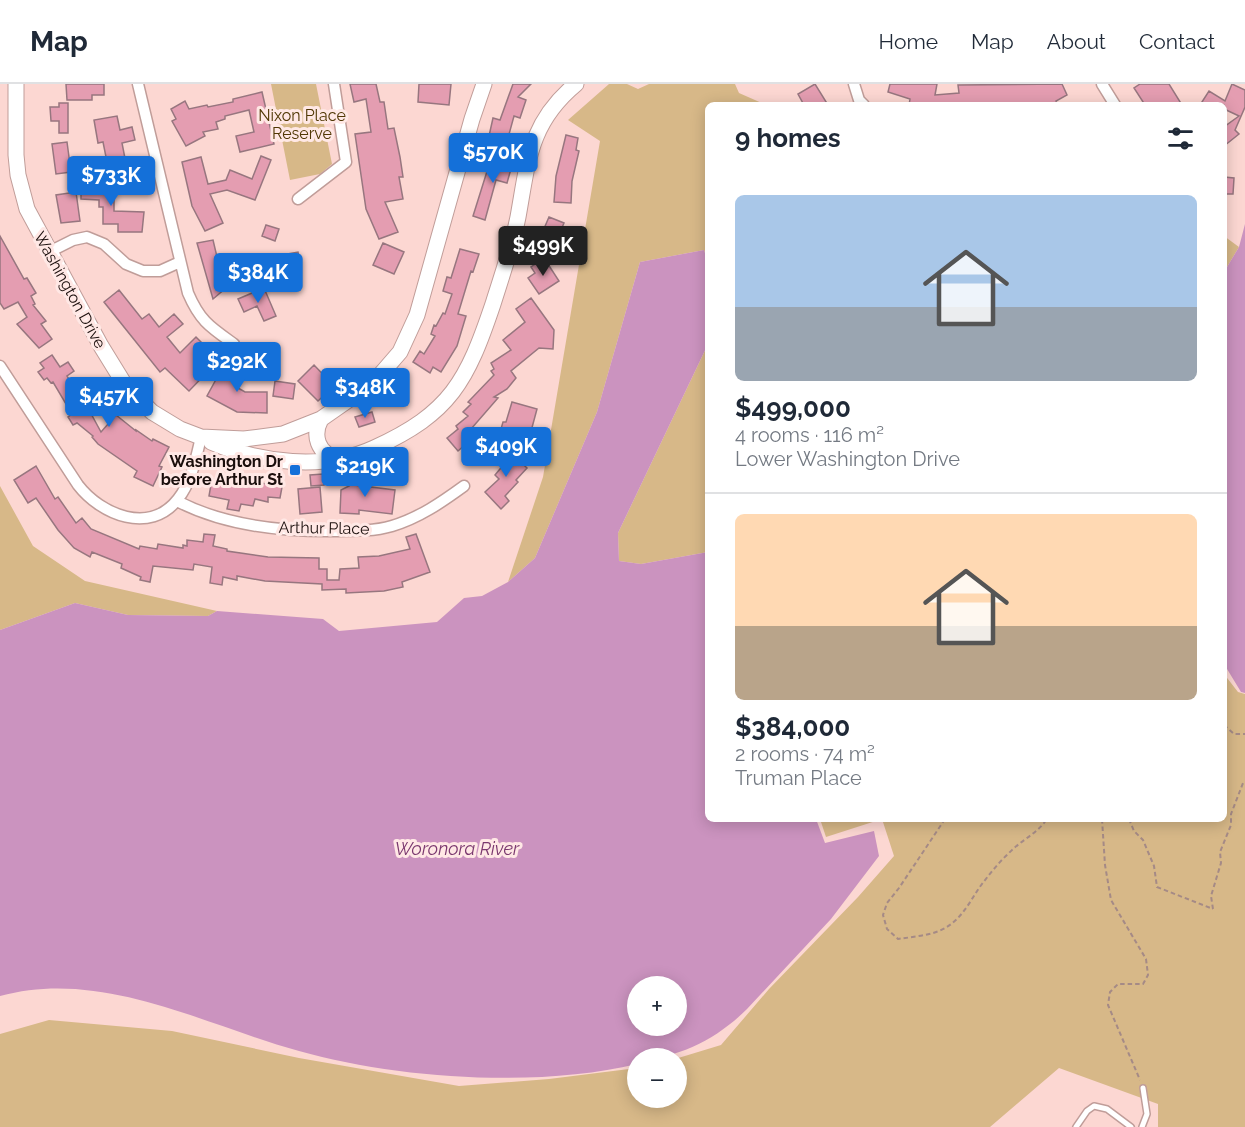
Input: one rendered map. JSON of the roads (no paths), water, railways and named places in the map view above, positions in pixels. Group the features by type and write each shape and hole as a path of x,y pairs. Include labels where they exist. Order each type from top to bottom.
{"street":[{"name":"Washington Drive","path":"16,84 16,155 18,175 27,209 125,385 136,399 166,422 201,437 244,439 283,434 321,419 374,382 394,360 409,336 426,288 472,119 484,84"},
{"path":"138,84 188,293 196,312 208,326 234,344"},
{"path":"298,199 346,162 334,84"},
{"path":"0,366 88,498 110,512 147,518 177,501 192,474 201,437 240,453 269,459 305,462 337,459 367,451 417,426 448,399 463,379 482,338 506,264 513,240 526,168 535,138 553,106 576,84"},
{"path":"854,84 861,102"},
{"path":"1102,84 1114,102"},
{"path":"49,252 73,240 87,237 104,244 126,264 143,271 160,271 180,262"},
{"path":"321,419 316,430 318,443 325,453 337,459"},
{"name":"Arthur Place","path":"177,501 209,515 285,530 349,531 377,529 404,522 432,508 464,486"}],"lane":[{"path":"1142,1127 1147,1114 1143,1088"},
{"path":"1076,1127 1087,1111 1094,1106 1107,1109 1131,1127"}],"water":[{"path":"1245,224 1245,693 1241,692 1227,669 1227,267 1239,247"},
{"name":"Woronora River","path":"704,250 705,350 618,533 619,561 641,564 705,553 705,822 817,822 825,843 874,831 879,856 831,919 747,1009 724,1029 687,1049 627,1048 627,1066 556,1076 468,1077 423,1074 338,1061 263,1040 152,1003 114,994 76,989 38,989 0,996 0,630 75,603 128,615 208,616 217,611 323,619 339,631 437,622 464,598 482,596 508,582 535,558 597,412 640,262"}],"place":[{"name":"Washington Dr before Arthur St","path":"295,470"}],"park label":[{"name":"Nixon Place Reserve","path":"302,124"}]}
